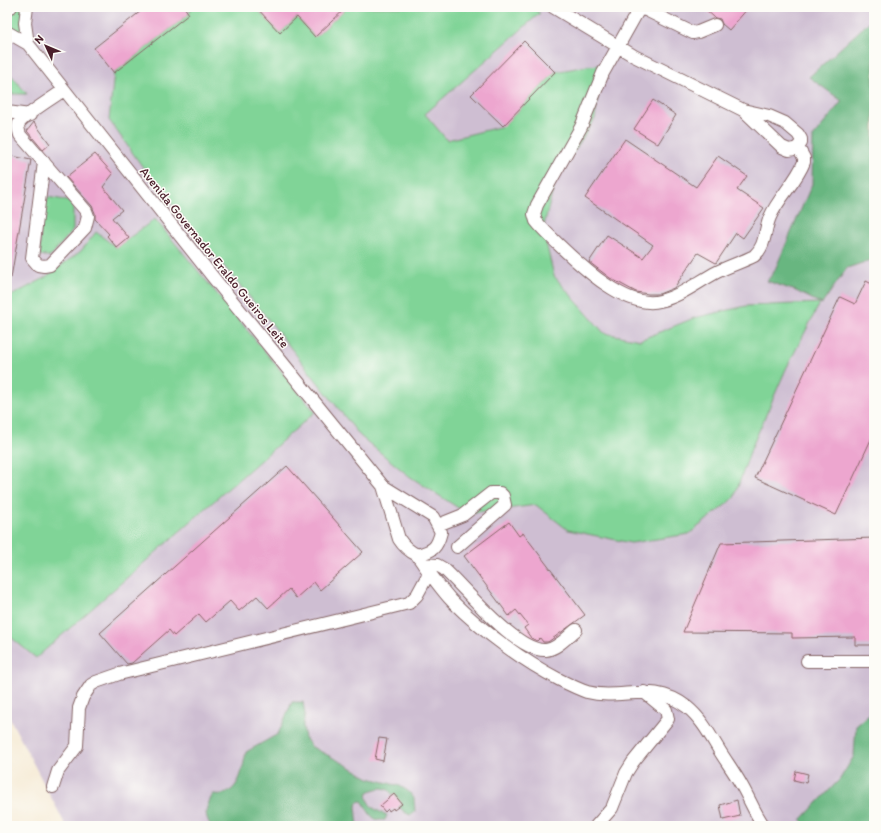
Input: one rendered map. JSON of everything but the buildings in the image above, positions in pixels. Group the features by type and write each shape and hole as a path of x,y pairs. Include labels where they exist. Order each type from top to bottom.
{"street":[{"path":"7,8 11,7"},
{"name":"Avenida Governador Eraldo Gueiros Leite","path":"27,7 25,23 28,44"},
{"path":"553,7 618,47 743,110 769,116 785,123 798,134 801,143 794,150 789,150 782,147 743,110"},
{"path":"715,24 693,33 639,8 603,73 581,127 537,205 534,218 539,226 580,265 612,289 642,302 659,302 674,296 718,272 754,256 761,249 769,219 774,209 803,165 804,158 798,147"},
{"name":"Avenida Governador Eraldo Gueiros Leite","path":"7,32 28,44 217,282 382,486 433,517 438,525"},
{"path":"44,162 32,258 38,265 44,266 50,265 85,228 88,216 86,212 44,162 20,135 18,130 19,123 64,90"},
{"path":"7,112 30,115"},
{"name":"Avenida Governador Eraldo Gueiros Leite","path":"382,486 399,539 405,547 423,564 451,600 470,618 525,659 573,687 587,692 601,694 644,692 668,696 687,707 703,723 764,826"},
{"path":"52,787 58,771 77,746 80,708 83,697 96,682 119,674 409,603 417,595 423,564 428,552 435,548 441,532 438,525 463,515 491,493 500,493 503,496 505,505 457,547"},
{"path":"423,564 437,565 444,569 509,634 533,648 545,650 552,648 576,630"},
{"path":"807,661 874,661"},
{"path":"596,826 612,808 632,762 668,719 666,710 644,692"}],"shaded area":[{"path":"7,7 874,7 874,826 66,826 7,713"}],"green space":[{"path":"7,7 25,7 27,44 7,28"},
{"path":"192,7 257,7 257,9 280,33 297,17 315,37 347,7 531,7 540,13 425,114 447,140 503,126 555,72 587,66 602,65 595,119 555,181 543,230 554,276 604,333 640,340 694,318 746,306 820,303 786,369 751,449 734,498 689,534 631,543 568,530 536,505 466,513 409,476 360,436 268,319 152,180 109,120 114,73 189,14"},
{"path":"874,11 874,259 847,268 822,304 796,291 767,281 774,272 812,184 813,137 842,101 809,77 869,22"},
{"path":"7,70 27,94 7,94"},
{"path":"41,196 65,200 73,205 73,230 50,257 40,255"},
{"path":"155,219 315,412 36,658 7,634 7,298 43,279 81,251 96,232 117,248"},
{"path":"292,702 303,702 305,714 303,726 305,738 312,747 369,778 400,786 408,791 414,798 415,812 411,815 404,812 390,791 378,788 368,792 368,801 372,807 387,815 385,820 376,819 370,815 362,801 357,802 356,807 358,826 211,826 206,810 213,794 224,794 235,786 242,770 246,752 278,734"},
{"path":"874,710 874,826 871,826 868,822 862,826 807,826 801,820 840,779 854,756 856,725"}]}
